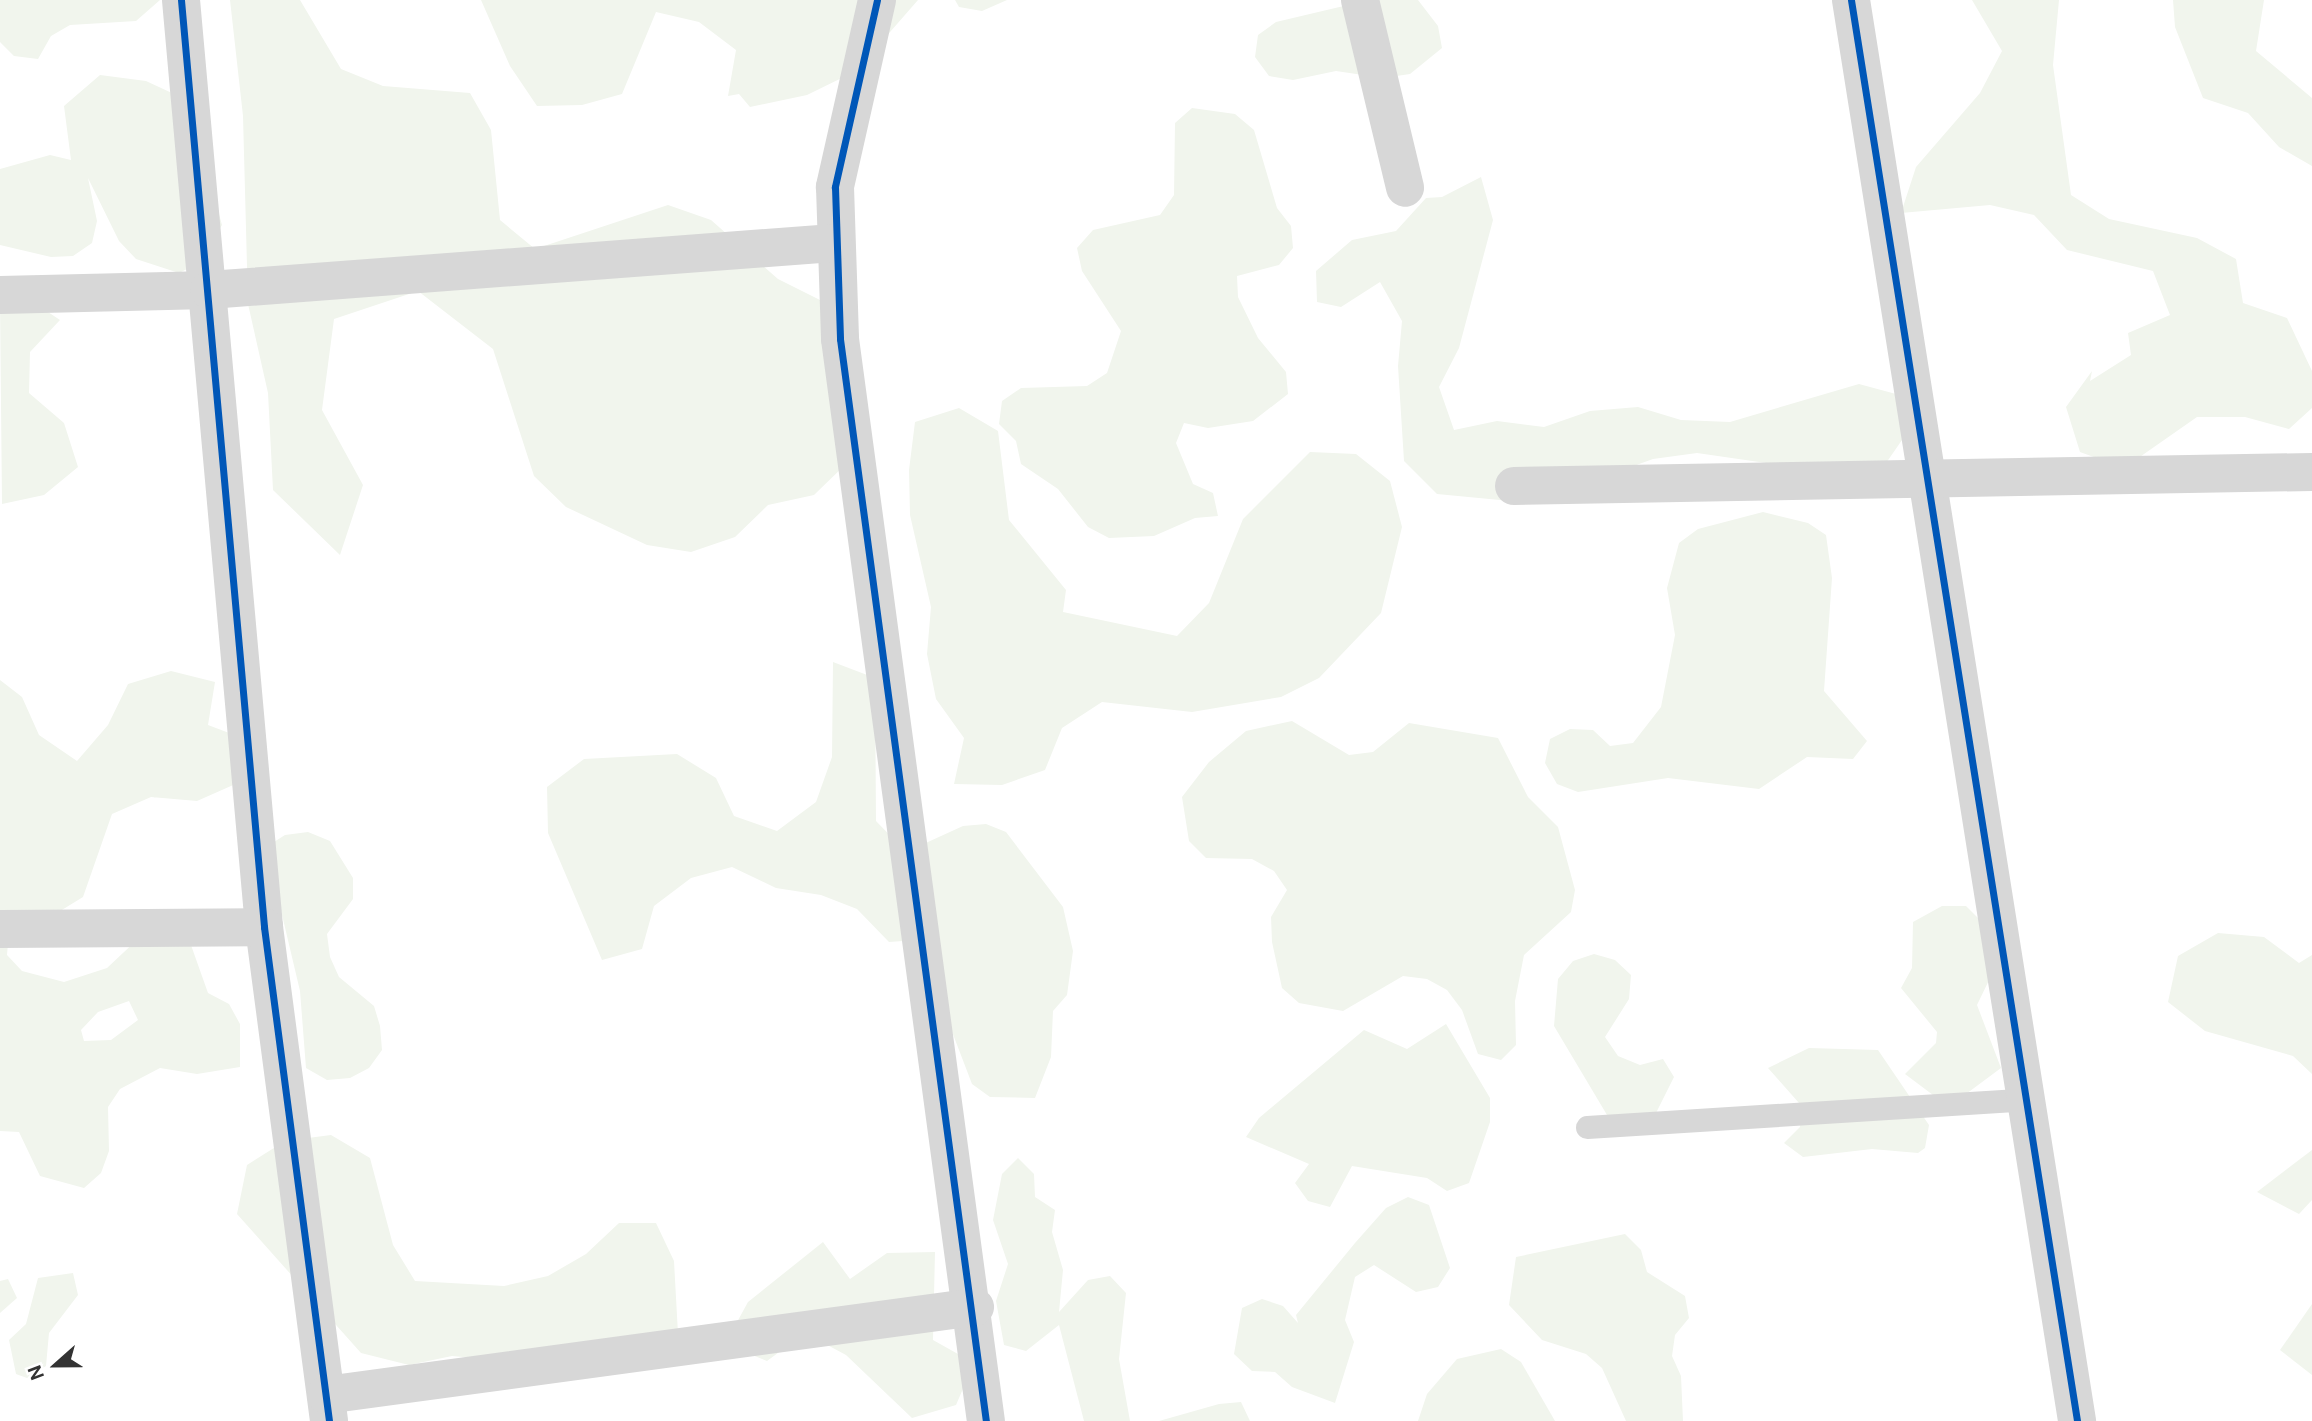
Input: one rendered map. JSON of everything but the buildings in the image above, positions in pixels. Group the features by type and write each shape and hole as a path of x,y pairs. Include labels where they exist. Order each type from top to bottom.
{"street":[{"path":"181,0 264,927 327,1408 975,1307"},
{"path":"877,0 835,187 833,243 840,339 975,1307 986,1421"},
{"path":"1360,0 1405,188"},
{"path":"1851,0 2077,1421"},
{"path":"0,295 209,290 833,243"},
{"path":"1514,486 2312,472"},
{"path":"0,929 264,927"}],"lane":[{"path":"1587,1127 2026,1099"}],"shaded area":[{"path":"0,0 160,0 136,21 70,25 51,36 38,59 14,56 0,42"},
{"path":"230,0 300,0 341,69 383,86 470,93 491,130 500,220 535,249 668,205 711,220 778,279 820,300 847,463 814,495 768,505 735,537 691,552 647,545 566,507 534,476 493,349 418,291 334,319 322,410 363,485 340,555 273,490 268,393 248,304 243,116"},
{"path":"481,0 918,0 856,71 807,95 750,107 739,94 728,96 736,50 699,22 656,12 622,94 582,105 537,106 510,66"},
{"path":"955,0 1007,0 982,11 959,7"},
{"path":"1369,0 1418,0 1438,26 1442,48 1410,74 1383,78 1336,71 1293,80 1269,76 1255,57 1258,35 1276,22"},
{"path":"1972,0 2059,0 2053,65 2071,195 2109,219 2197,238 2236,259 2243,303 2287,318 2312,371 2312,408 2289,429 2245,417 2197,417 2124,468 2080,452 2066,407 2092,371 2090,381 2131,355 2128,333 2170,315 2153,271 2067,250 2034,215 1990,205 1901,213 1916,167 1980,93 2002,51"},
{"path":"2173,0 2264,0 2256,51 2312,98 2312,166 2279,147 2248,113 2203,98 2175,27"},
{"path":"100,75 146,81 187,100 222,225 199,263 179,273 136,259 119,241 88,178 97,221 92,243 73,256 51,257 0,245 0,169 50,155 71,160 64,106"},
{"path":"1192,108 1235,114 1254,130 1277,208 1291,226 1293,248 1279,265 1237,276 1238,297 1258,338 1286,372 1288,394 1253,421 1208,428 1184,423 1176,443 1193,484 1213,493 1218,516 1195,518 1154,536 1109,538 1088,527 1058,489 1021,464 1016,441 999,424 1002,401 1021,388 1087,386 1107,373 1121,331 1082,271 1077,248 1093,230 1160,215 1174,195 1175,123"},
{"path":"1481,177 1493,220 1459,348 1439,387 1454,430 1497,421 1544,427 1590,411 1638,407 1681,420 1730,422 1859,384 1907,397 1902,440 1875,479 1697,453 1653,459 1531,503 1437,494 1404,461 1398,366 1402,321 1380,282 1341,307 1317,302 1316,271 1352,240 1396,231 1426,198 1442,197"},
{"path":"21,294 60,320 30,352 29,393 64,423 78,467 44,495 2,504 0,303"},
{"path":"959,408 998,431 1009,520 1066,590 1063,612 1177,636 1209,603 1243,519 1310,452 1356,454 1390,481 1402,527 1381,613 1319,678 1281,697 1192,712 1102,702 1062,728 1045,770 1002,785 954,784 964,738 936,699 927,654 931,607 910,515 909,470 915,422"},
{"path":"1763,512 1808,523 1826,535 1832,578 1824,691 1867,741 1853,759 1807,757 1759,789 1668,778 1578,792 1557,784 1545,763 1550,739 1570,729 1593,730 1610,746 1633,743 1661,707 1675,635 1667,588 1679,543 1698,529"},
{"path":"833,662 875,678 876,821 906,852 963,826 986,824 1006,832 1063,907 1073,951 1067,995 1053,1011 1051,1057 1035,1098 990,1097 972,1084 917,940 889,942 857,909 821,895 776,888 732,867 691,878 654,906 642,949 602,960 548,833 547,787 584,759 677,754 716,778 734,816 777,831 816,802 832,757"},
{"path":"171,671 215,682 208,725 245,739 240,782 197,801 151,797 112,814 83,897 8,943 7,955 22,971 64,982 107,968 140,937 186,931 208,993 229,1004 240,1024 240,1067 197,1074 160,1068 120,1089 108,1107 109,1151 101,1173 84,1188 40,1176 19,1132 0,1131 0,680 22,697 39,735 77,761 108,725 128,684","holes":["129,1001 138,1020 111,1040 84,1041 81,1030 98,1012"]},
{"path":"1292,721 1349,755 1373,752 1409,723 1498,738 1528,797 1558,827 1575,890 1571,912 1524,955 1515,1001 1516,1045 1501,1060 1478,1054 1462,1010 1447,990 1427,979 1403,976 1343,1011 1299,1003 1282,988 1272,942 1271,917 1287,890 1274,871 1252,859 1206,858 1189,841 1182,797 1209,762 1246,731"},
{"path":"308,832 330,841 353,878 353,899 327,934 330,957 339,977 374,1006 380,1026 382,1050 369,1068 350,1078 327,1080 306,1068 300,991 266,847 285,835"},
{"path":"1942,906 1966,906 1982,922 1992,974 1977,1005 2001,1068 1966,1094 1933,1095 1905,1074 1936,1043 1937,1032 1901,988 1912,968 1913,922"},
{"path":"2218,933 2264,937 2299,963 2312,955 2312,1074 2293,1056 2205,1031 2168,1002 2178,956"},
{"path":"1594,954 1615,960 1631,975 1629,999 1605,1037 1618,1056 1640,1065 1663,1059 1674,1077 1654,1117 1610,1120 1554,1026 1558,979 1573,961"},
{"path":"1446,1024 1490,1098 1490,1122 1469,1183 1447,1191 1427,1178 1352,1166 1330,1207 1308,1201 1295,1183 1309,1164 1246,1137 1259,1118 1364,1030 1407,1049"},
{"path":"1809,1048 1878,1050 1929,1125 1925,1148 1918,1153 1872,1149 1803,1157 1784,1143 1800,1127 1799,1103 1768,1068"},
{"path":"331,1135 370,1158 393,1245 415,1281 504,1286 548,1276 586,1254 619,1223 656,1223 674,1261 679,1352 497,1360 452,1356 409,1365 361,1353 237,1214 247,1165 285,1141"},
{"path":"2312,1150 2312,1200 2299,1214 2257,1192"},
{"path":"1018,1158 1034,1174 1035,1197 1055,1210 1052,1232 1063,1270 1059,1312 1088,1280 1110,1276 1126,1293 1119,1359 1130,1421 1084,1421 1059,1325 1026,1351 1004,1345 996,1301 1008,1264 993,1220 1002,1174"},
{"path":"1408,1197 1429,1205 1450,1268 1438,1287 1416,1292 1374,1265 1355,1277 1345,1320 1354,1342 1335,1403 1292,1387 1275,1372 1252,1371 1234,1354 1242,1308 1262,1299 1283,1306 1298,1323 1296,1315 1355,1243 1386,1208"},
{"path":"1625,1234 1641,1250 1647,1272 1685,1296 1689,1318 1675,1335 1672,1356 1681,1376 1683,1421 1626,1421 1602,1368 1586,1354 1542,1340 1509,1305 1516,1257"},
{"path":"823,1242 850,1279 887,1253 935,1252 933,1340 974,1363 956,1405 912,1418 846,1355 805,1333 767,1361 725,1344 748,1302"},
{"path":"73,1273 78,1295 49,1333 46,1366 27,1378 16,1374 9,1340 26,1324 38,1278"},
{"path":"8,1279 17,1298 0,1313 0,1281"},
{"path":"2312,1304 2312,1375 2280,1350"},
{"path":"1501,1349 1521,1362 1555,1421 1418,1421 1427,1394 1457,1359"},
{"path":"1241,1402 1250,1421 1159,1421 1219,1404"}],"cycle path":[{"path":"181,0 264,927 329,1421"},
{"path":"877,0 835,187 840,339 986,1421"},
{"path":"1851,0 2077,1421"}]}
